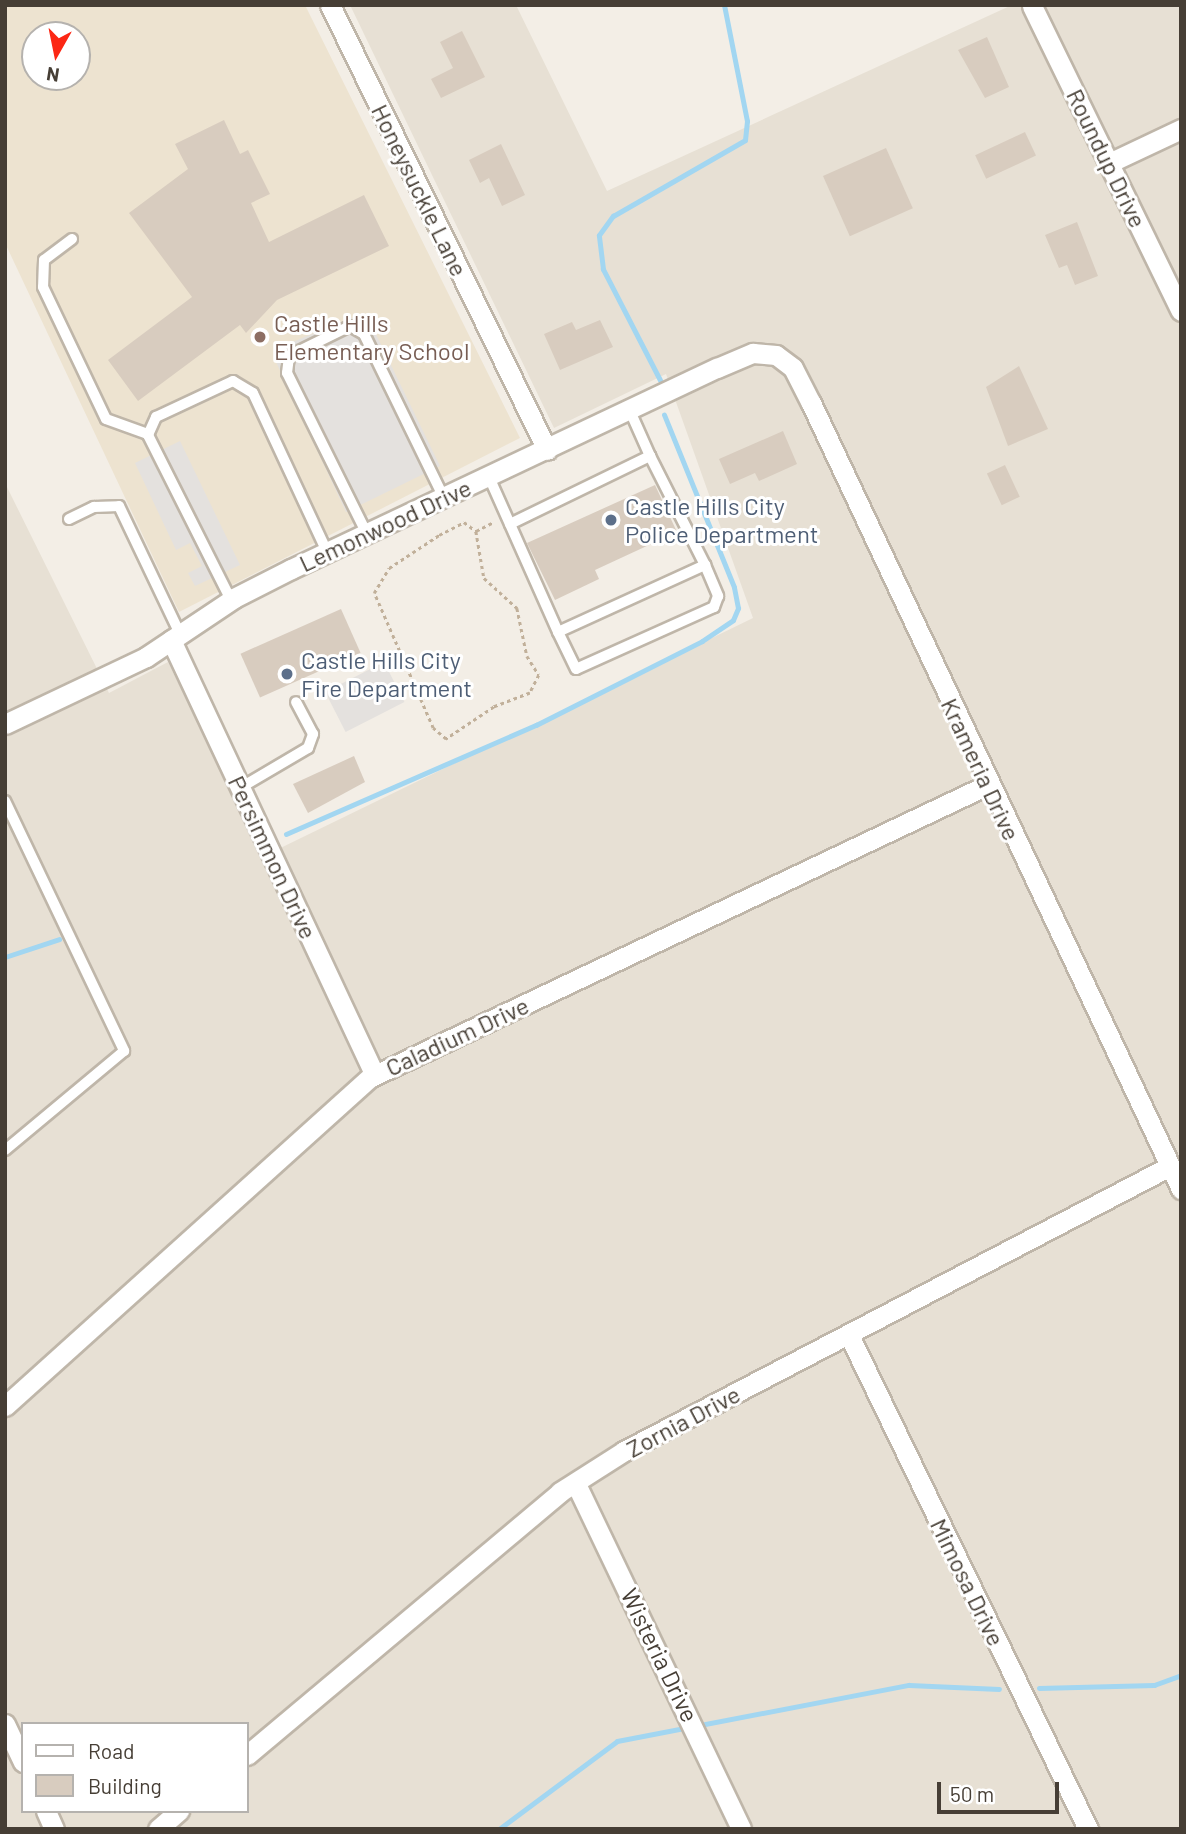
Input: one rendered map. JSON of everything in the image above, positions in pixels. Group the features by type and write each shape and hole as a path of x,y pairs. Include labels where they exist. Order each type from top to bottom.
{"street":[{"name":"Honeysuckle Lane","path":"330,5 547,450"},
{"name":"Roundup Drive","path":"1032,6 1181,311"},
{"path":"1109,163 1181,129"},
{"name":"Lemonwood Drive","path":"5,724 146,657 231,600 327,552 752,354 776,355"},
{"name":"Krameria Drive","path":"776,355 793,368 811,403 987,785 1181,1189"},
{"name":"Persimmon Drive","path":"175,637 240,788 375,1075"},
{"name":"Caladium Drive","path":"5,1406 375,1075 987,785"},
{"name":"Zornia Drive","path":"248,1754 576,1483 624,1451 1170,1166"},
{"name":"Mimosa Drive","path":"849,1335 1088,1829"},
{"name":"Wisteria Drive","path":"576,1483 704,1746 741,1829"},
{"path":"5,1724 21,1758"},
{"path":"47,1813 54,1829"},
{"path":"158,1829 177,1813"}],"lane":[{"path":"72,239 44,260 43,287 106,419 148,434 231,600"},
{"path":"367,534 287,373 289,356 350,326 364,334 444,498"},
{"path":"148,434 156,417 233,380 253,393 327,552"},
{"path":"489,477 576,669 714,607 719,596 630,411"},
{"path":"508,520 650,456"},
{"path":"69,519 94,507 119,506 175,637"},
{"path":"558,632 705,565"},
{"path":"240,788 308,748 313,734 296,702"},
{"path":"5,801 124,1051 5,1150"}],"path":[{"path":"476,531 508,520"},
{"path":"464,522 476,531 484,578 517,608 527,656 539,676 530,694 495,707 446,739 433,728 374,593 389,568 439,535 464,522"}],"shaded area":[{"name":"Castle Hills Elementary School","path":"5,5 305,5 520,438 179,612 5,243"},
{"path":"350,5 516,5 607,191 1012,5 1181,5 1181,1829 5,1829 5,483 109,693 168,662 264,856 753,618 666,374 554,428"},
{"path":"357,316 371,324 440,466 346,512 276,362 290,343"},
{"path":"180,441 240,565 195,586 188,573 202,566 190,543 176,550 135,463"},
{"path":"384,662 404,702 346,732 325,692"}],"building":[{"path":"462,31 485,77 441,98 431,79 453,68 440,42"},
{"path":"987,37 1009,87 985,98 958,50"},
{"path":"224,120 240,154 248,150 270,194 251,203 269,242 364,195 389,246 277,300 246,333 240,325 138,401 108,360 192,297 129,213 188,169 175,144"},
{"path":"1025,132 1036,156 986,179 975,155"},
{"path":"501,144 525,195 502,206 489,178 480,183 469,160"},
{"path":"886,148 913,208 850,236 823,176"},
{"path":"1077,222 1098,276 1075,285 1067,265 1059,268 1045,235"},
{"path":"600,320 613,347 560,370 544,334 572,322 576,330"},
{"path":"1019,366 1048,429 1008,446 986,387"},
{"path":"783,431 797,464 759,481 755,473 730,484 719,459"},
{"path":"1005,465 1020,497 1002,505 987,473"},
{"path":"655,485 677,532 595,570 599,579 555,600 527,543"},
{"path":"341,609 361,653 260,698 241,654"},
{"path":"354,756 365,782 308,813 293,784"}],"waterway":[{"path":"660,380 603,269 599,235 613,216 745,140 747,121 724,5"},
{"path":"286,834 536,725 702,641 733,620 738,608 734,587 664,415"},
{"path":"5,957 59,939"},
{"path":"1039,1688 1154,1685 1181,1675"},
{"path":"499,1829 617,1741 909,1685 999,1689"}],"place":[{"name":"Castle Hills Elementary School","path":"260,337"},
{"name":"Castle Hills City Police Department","path":"611,520"},
{"name":"Castle Hills City Fire Department","path":"287,674"}]}
